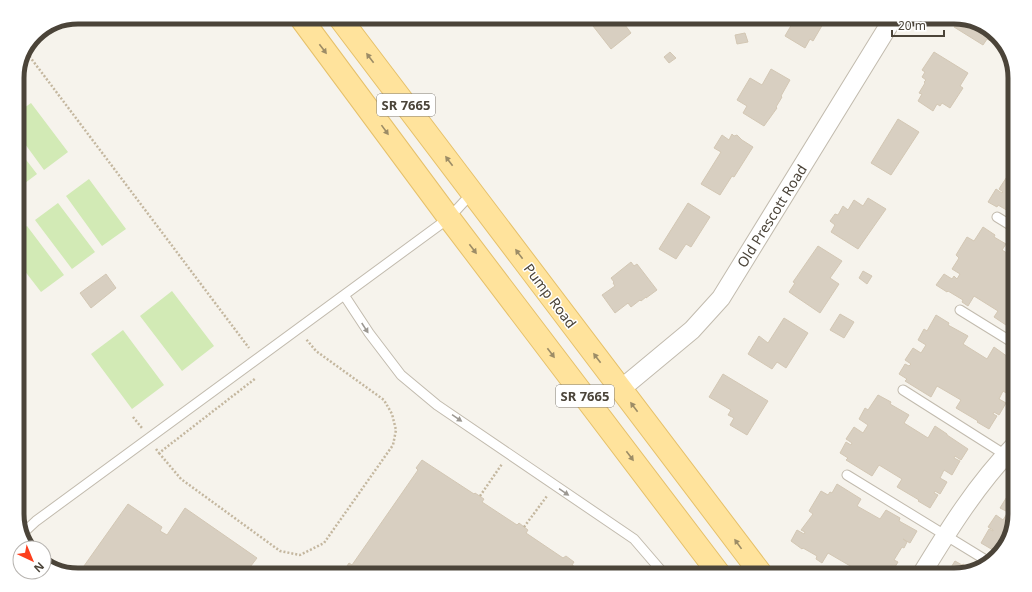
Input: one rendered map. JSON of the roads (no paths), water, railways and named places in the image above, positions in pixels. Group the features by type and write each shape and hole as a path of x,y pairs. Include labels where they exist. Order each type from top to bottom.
{"main road":[{"name":"SR 7665","path":"305,24 449,218 715,568"},
{"name":"Pump Road","path":"344,24 757,568"}],"street":[{"name":"Old Prescott Road","path":"620,389 692,330 721,298 890,24"},
{"path":"925,568 946,534 984,480 1008,458"}],"lane":[{"path":"27,530 36,521 449,218 472,192"},
{"path":"997,217 1008,224"},
{"path":"344,295 369,333 401,375 437,405 634,540 659,568"},
{"path":"960,310 1008,340"},
{"path":"903,390 1008,452"},
{"path":"847,475 946,534 984,559"}]}
